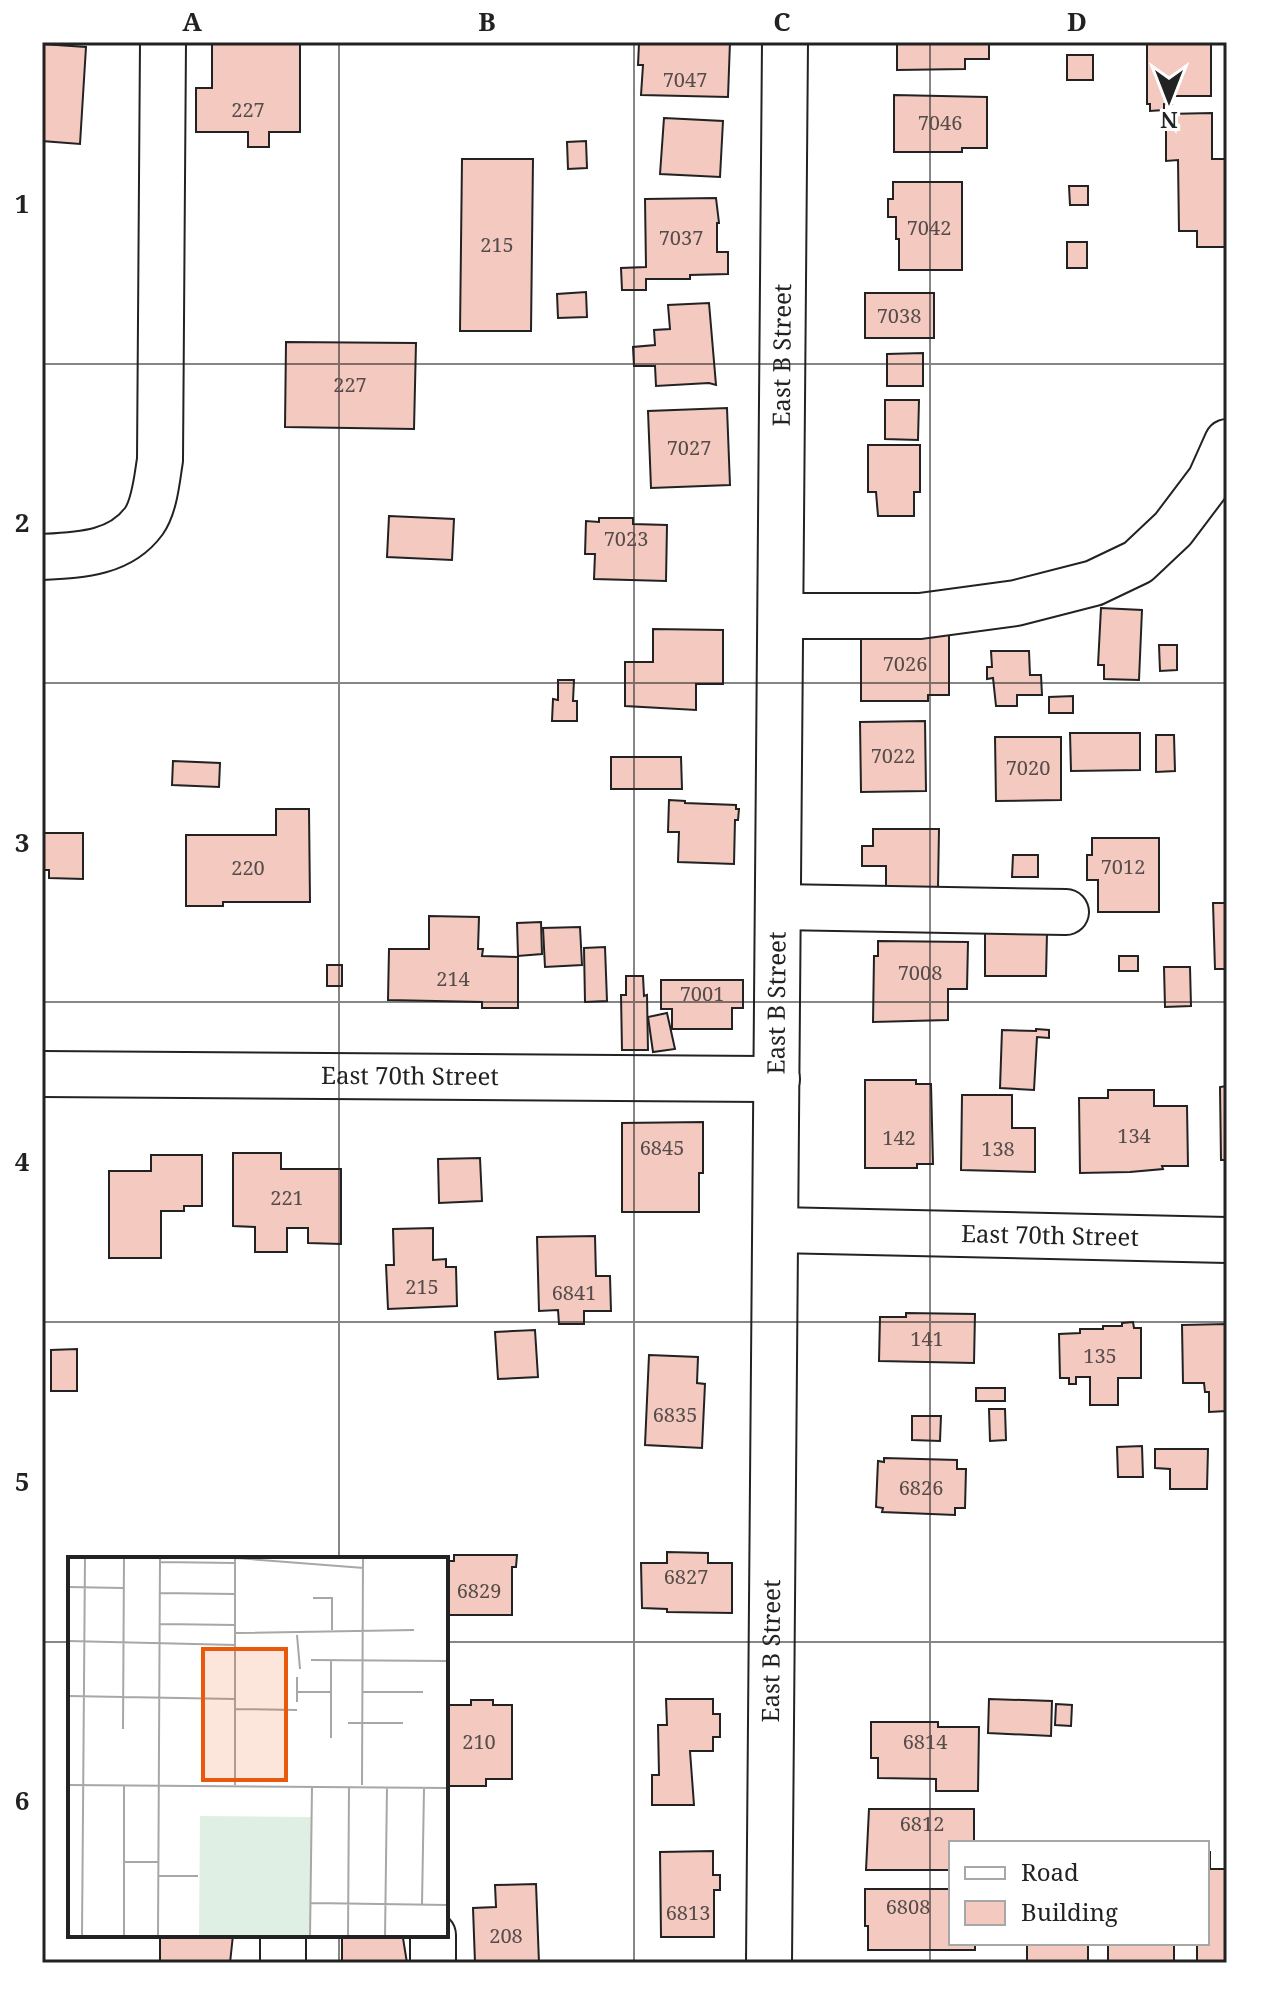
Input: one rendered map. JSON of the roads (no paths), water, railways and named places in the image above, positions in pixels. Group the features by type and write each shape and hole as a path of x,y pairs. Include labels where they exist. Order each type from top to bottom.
{"street":[{"path":"42,557 83,555 121,544 146,519 155,487 160,460 163,42"},
{"name":"East B Street","path":"769,1963 785,42"},
{"path":"781,616 920,616 1016,603 1094,583 1138,562 1173,529 1210,480 1227,442"},
{"path":"779,907 1066,912"},
{"name":"East 70th Street","path":"42,1074 777,1079"},
{"name":"East 70th Street","path":"776,1230 1227,1240"},
{"path":"283,1937 283,1963"},
{"path":"433,1937 433,1963"}]}
